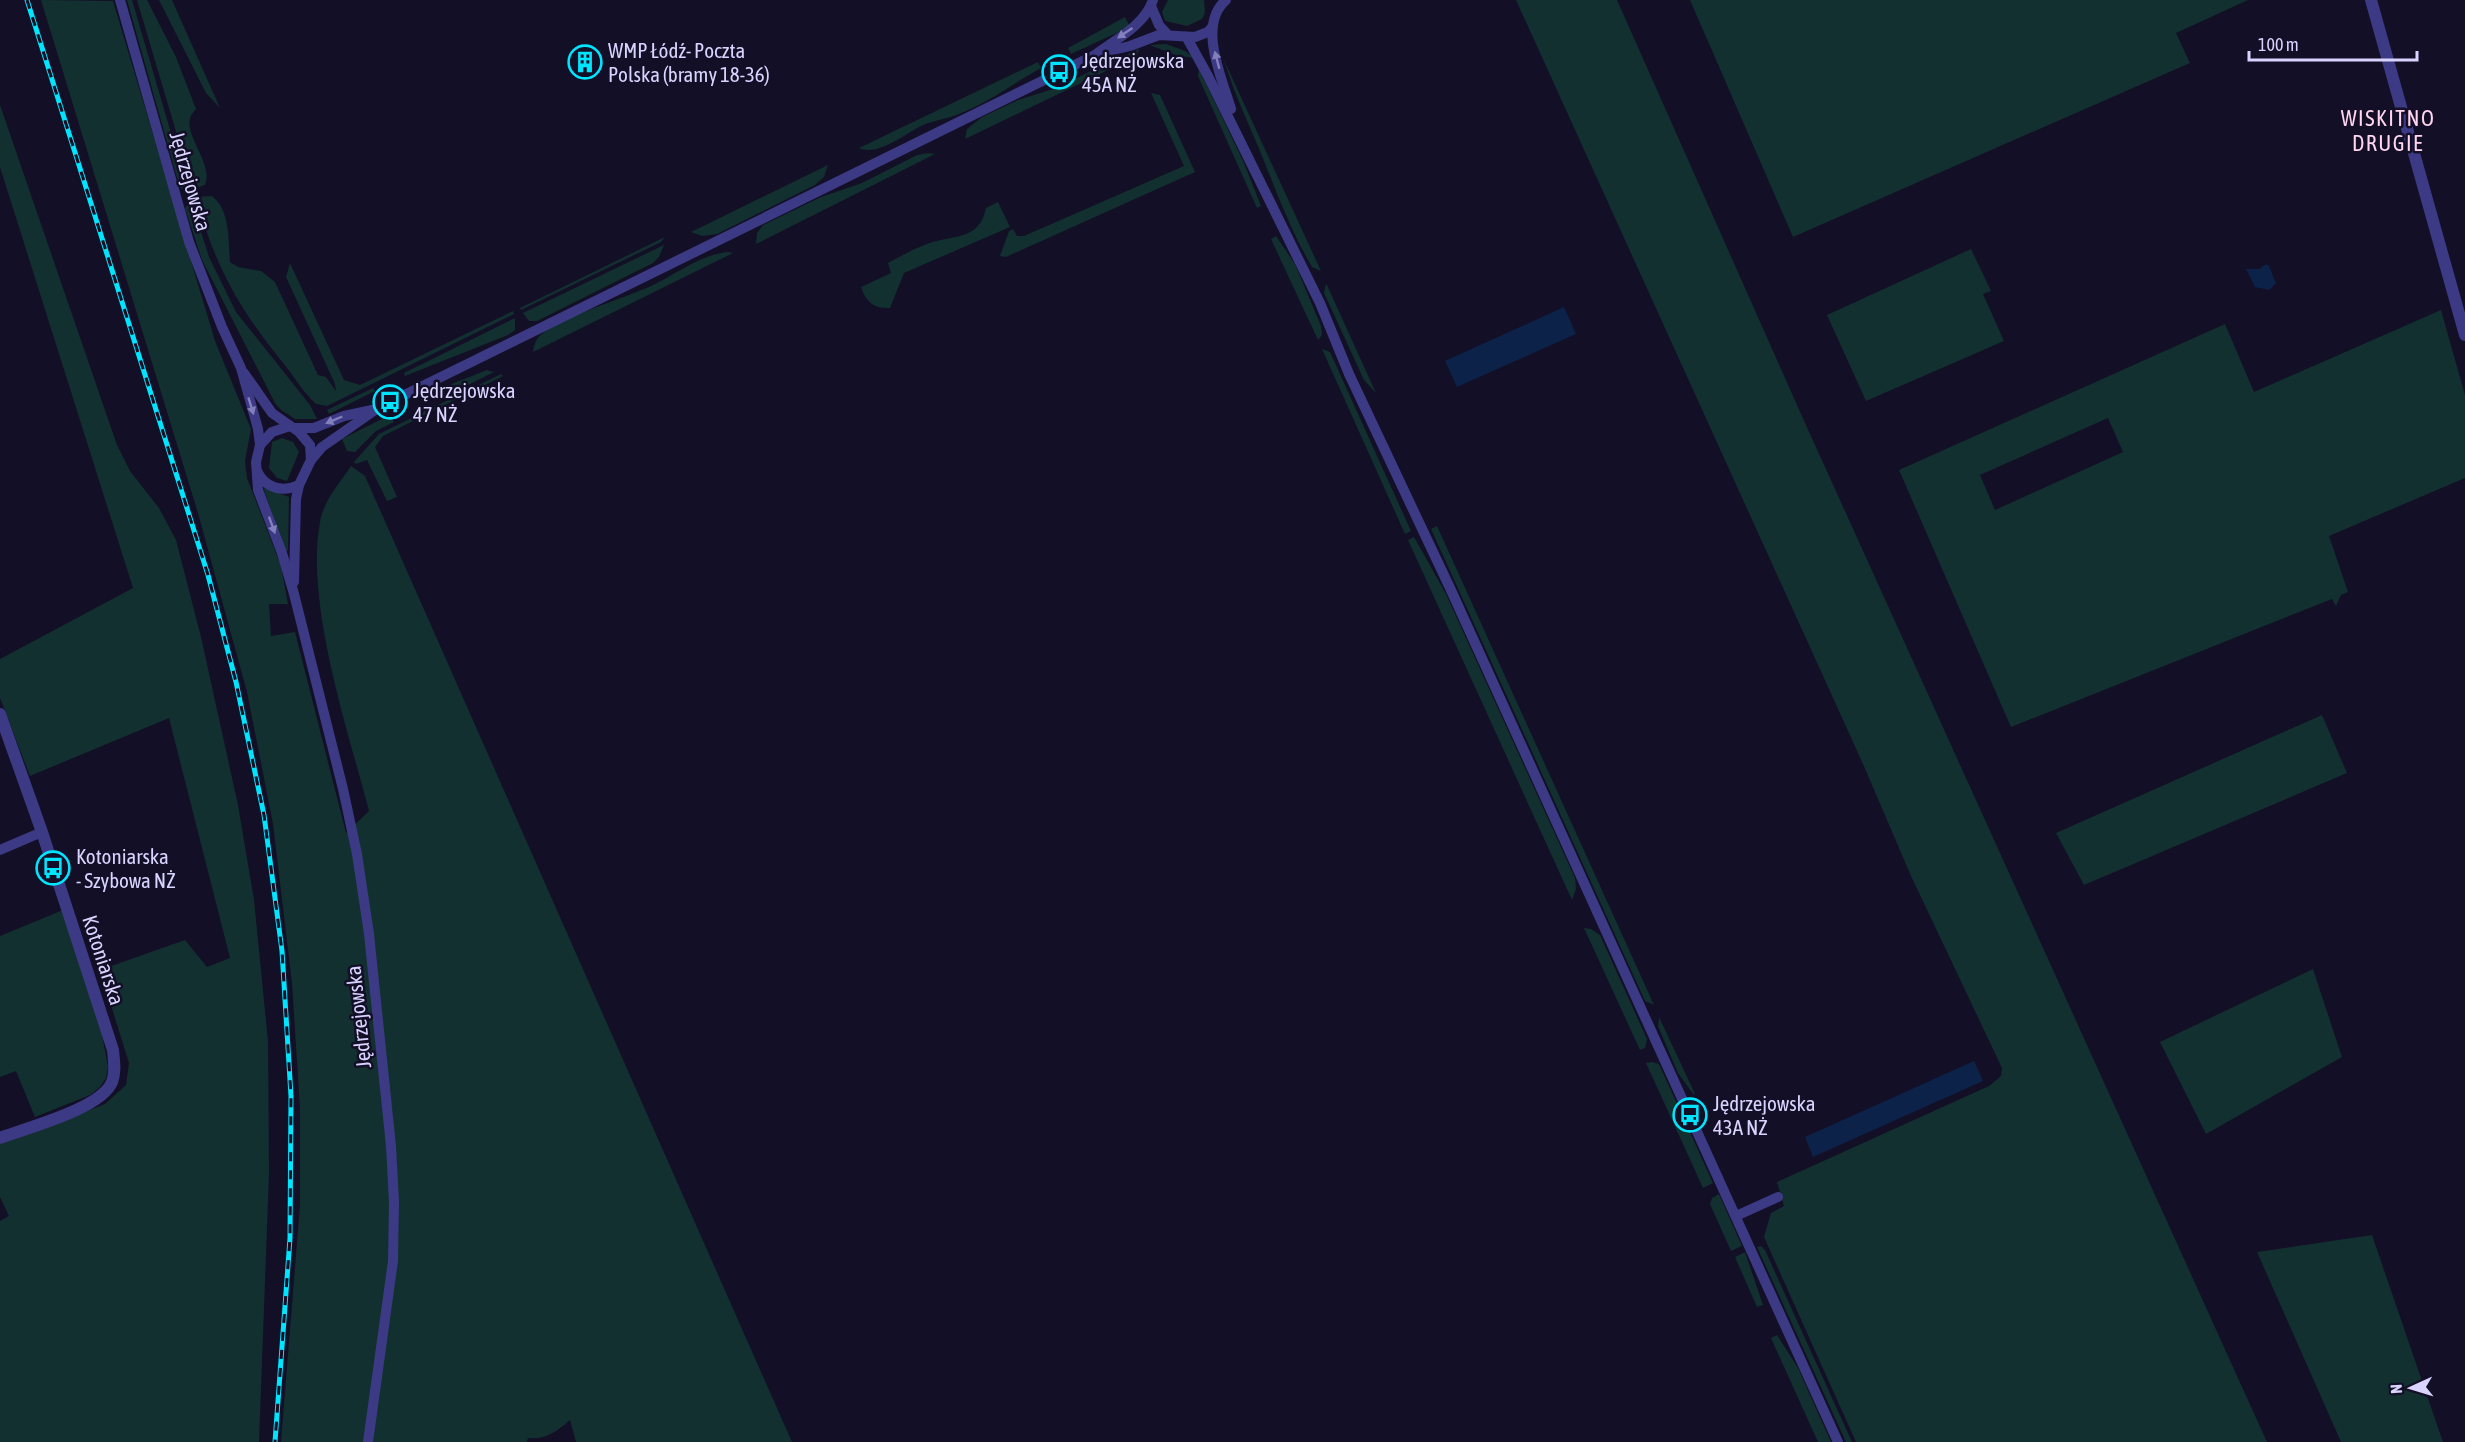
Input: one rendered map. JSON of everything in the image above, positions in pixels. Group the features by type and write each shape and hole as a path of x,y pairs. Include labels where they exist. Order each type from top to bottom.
{"street":[{"name":"Jędrzejowska","path":"120,0 189,242 222,327 241,368 258,429 260,445 256,470 258,490 282,553 294,594 344,789 357,854 369,934 392,1146 394,1203 393,1261 368,1442"},
{"path":"1226,0 1216,5 1212,43 1238,135"},
{"path":"2372,0 2465,335"},
{"path":"1152,3 1159,25 1168,35"},
{"path":"311,460 322,447 378,408 1095,55 1139,24 1152,3"},
{"path":"1095,55 1130,46 1152,37 1168,35 1187,38 1202,35 1213,26"},
{"path":"1187,38 1238,135 1320,303 1353,383 1450,588 1838,1442"},
{"name":"Jędrzejowska","path":"241,368 272,413 299,432 310,445 311,460 299,485 294,520 294,594"},
{"path":"260,445 272,432 290,426 308,430 344,416 378,408"},
{"path":"256,470 261,479 275,488 287,489 299,485"},
{"name":"Kotoniarska","path":"0,714 42,832 113,1050 115,1068 111,1084 100,1097 82,1107 0,1138"},
{"path":"0,850 42,832"},
{"path":"1736,1216 1778,1197"}],"green space":[{"path":"41,0 113,1 215,341 251,429 245,461 247,478 281,566 288,604 269,604 271,636 295,632 346,833 369,811 340,706 323,628 318,590 317,555 320,522 325,506 351,466 365,476 792,1442 576,1442 570,1420 551,1434 541,1438 528,1438 527,1442 281,1442 300,1205 300,1109 292,983 273,824 247,692 198,513"},
{"path":"127,0 132,0 188,191 180,188"},
{"path":"137,0 147,0 176,57 196,109 190,117 190,126 207,177 205,185 193,189"},
{"path":"159,0 172,0 220,108 206,93"},
{"path":"1168,0 1204,0 1205,13 1202,19 1187,26 1165,21 1162,12"},
{"path":"1516,0 1617,0 1801,414 2267,1442 1856,1442 1764,1237 1771,1213 1784,1206 1777,1182 1989,1086 2001,1076 2002,1068 1911,876 1863,764"},
{"path":"1690,0 2248,0 2176,33 2190,63 1793,237"},
{"path":"1125,17 1129,25 1121,31 1071,54 1068,48"},
{"path":"1166,44 1185,51 1194,58 1175,55 1150,45"},
{"path":"1139,49 1137,56 965,139 967,129 982,117 1018,100 1053,89"},
{"path":"1224,60 1321,271 1312,267 1291,226"},
{"path":"1038,62 1041,68 991,99 954,116 923,125 883,147 867,150 859,148"},
{"path":"1199,69 1244,163 1261,206 1257,208 1198,76"},
{"path":"1151,93 1160,95 1195,172 1006,257 1000,256 1009,231 1013,229 1017,236 1024,236 1184,166"},
{"path":"0,105 117,445 130,471 159,508 176,540 201,637 238,805 254,900 268,1041 269,1174 259,1442 0,1442 0,1221 9,1216 0,1197 0,1144 105,1104 126,1085 129,1063 100,970 185,940 207,967 230,958 169,718 30,776 0,698 0,659 133,588 0,167"},
{"path":"935,154 756,244 757,233 763,225 821,197 862,183 917,155"},
{"path":"828,165 824,177 815,185 717,234 702,236 691,232"},
{"path":"212,196 218,202 226,218 230,262 238,267 261,271 275,282 318,375 326,377 336,391 335,384 286,277 290,263 344,380 360,385 513,311 514,314 327,406 316,404 256,327 221,268 196,197"},
{"path":"191,200 209,257 236,312 310,405 317,419 295,419 275,403 202,260 185,208"},
{"path":"998,202 1010,227 904,273 890,308 875,306 865,297 861,287 891,273 888,263 927,244 971,232 982,219 986,208"},
{"path":"1276,236 1295,264 1321,326 1322,335 1318,340 1271,239"},
{"path":"665,237 661,242 521,310 520,308"},
{"path":"664,245 659,257 653,263 537,321 529,321 523,313"},
{"path":"1971,249 1991,291 1983,294 2004,341 1866,401 1827,315"},
{"path":"728,252 733,253 533,352 539,337 556,325 583,312 640,291 699,260"},
{"path":"1326,283 1376,393 1364,380 1324,293"},
{"path":"2441,310 2465,395 2465,478 2329,536 2348,592 2341,595 2336,606 2332,599 2011,727 1899,470 2225,324 2254,392","holes":["2108,418 2123,452 1995,510 1980,475"]},
{"path":"515,318 515,330 508,335 405,376 404,373"},
{"path":"1322,349 1330,352 1411,531 1405,534"},
{"path":"487,370 494,372 448,395 444,387"},
{"path":"501,374 503,376 383,436 375,447 397,497 387,501 367,460 356,464 354,462 379,434"},
{"path":"373,388 375,391 329,414 327,410"},
{"path":"390,415 394,422 376,431 355,452 347,451 342,439"},
{"path":"282,438 293,442 299,452 287,481 277,478 269,468 272,442"},
{"path":"263,487 289,497 288,551 285,550"},
{"path":"1437,526 1654,1005 1645,1001 1431,529"},
{"path":"1414,537 1446,594 1575,878 1576,889 1572,900 1408,540"},
{"path":"2322,715 2347,773 2084,885 2056,833"},
{"path":"63,910 101,1029 108,1067 106,1078 90,1095 35,1117 16,1071 0,1077 0,936"},
{"path":"1584,928 1591,929 1600,935 1647,1039 1645,1048 1640,1050"},
{"path":"2313,969 2342,1057 2206,1134 2160,1042"},
{"path":"1659,1017 1694,1095 1678,1073 1658,1026"},
{"path":"1646,1063 1659,1064 1713,1183 1703,1188"},
{"path":"1719,1194 1742,1246 1731,1251 1710,1204 1712,1198"},
{"path":"2372,1235 2443,1442 2341,1442 2257,1252"},
{"path":"1761,1246 1765,1250 1852,1442 1846,1442 1757,1247"},
{"path":"1745,1252 1763,1305 1757,1307 1735,1257"},
{"path":"1777,1335 1798,1368 1831,1442 1818,1442 1771,1338"}],"water":[{"path":"2266,264 2276,283 2269,290 2255,287 2246,269 2259,269"},
{"path":"1564,307 1576,334 1457,387 1445,361"},
{"path":"1974,1061 1983,1081 1813,1157 1805,1137"}],"railway":[{"path":"27,0 208,575 236,682 264,815 282,951 291,1096 290,1238 275,1442"}],"place":[{"name":"WMP Łódź- Poczta Polska (bramy 18-36)","path":"585,62"},
{"name":"Jędrzejowska 45A NŻ","path":"1059,72"},
{"name":"Jędrzejowska 47 NŻ","path":"390,402"},
{"name":"Kotoniarska - Szybowa NŻ","path":"53,868"},
{"name":"Jędrzejowska 43A NŻ","path":"1690,1115"}],"district":[{"name":"WISKITNO DRUGIE","path":"2388,130"}]}
